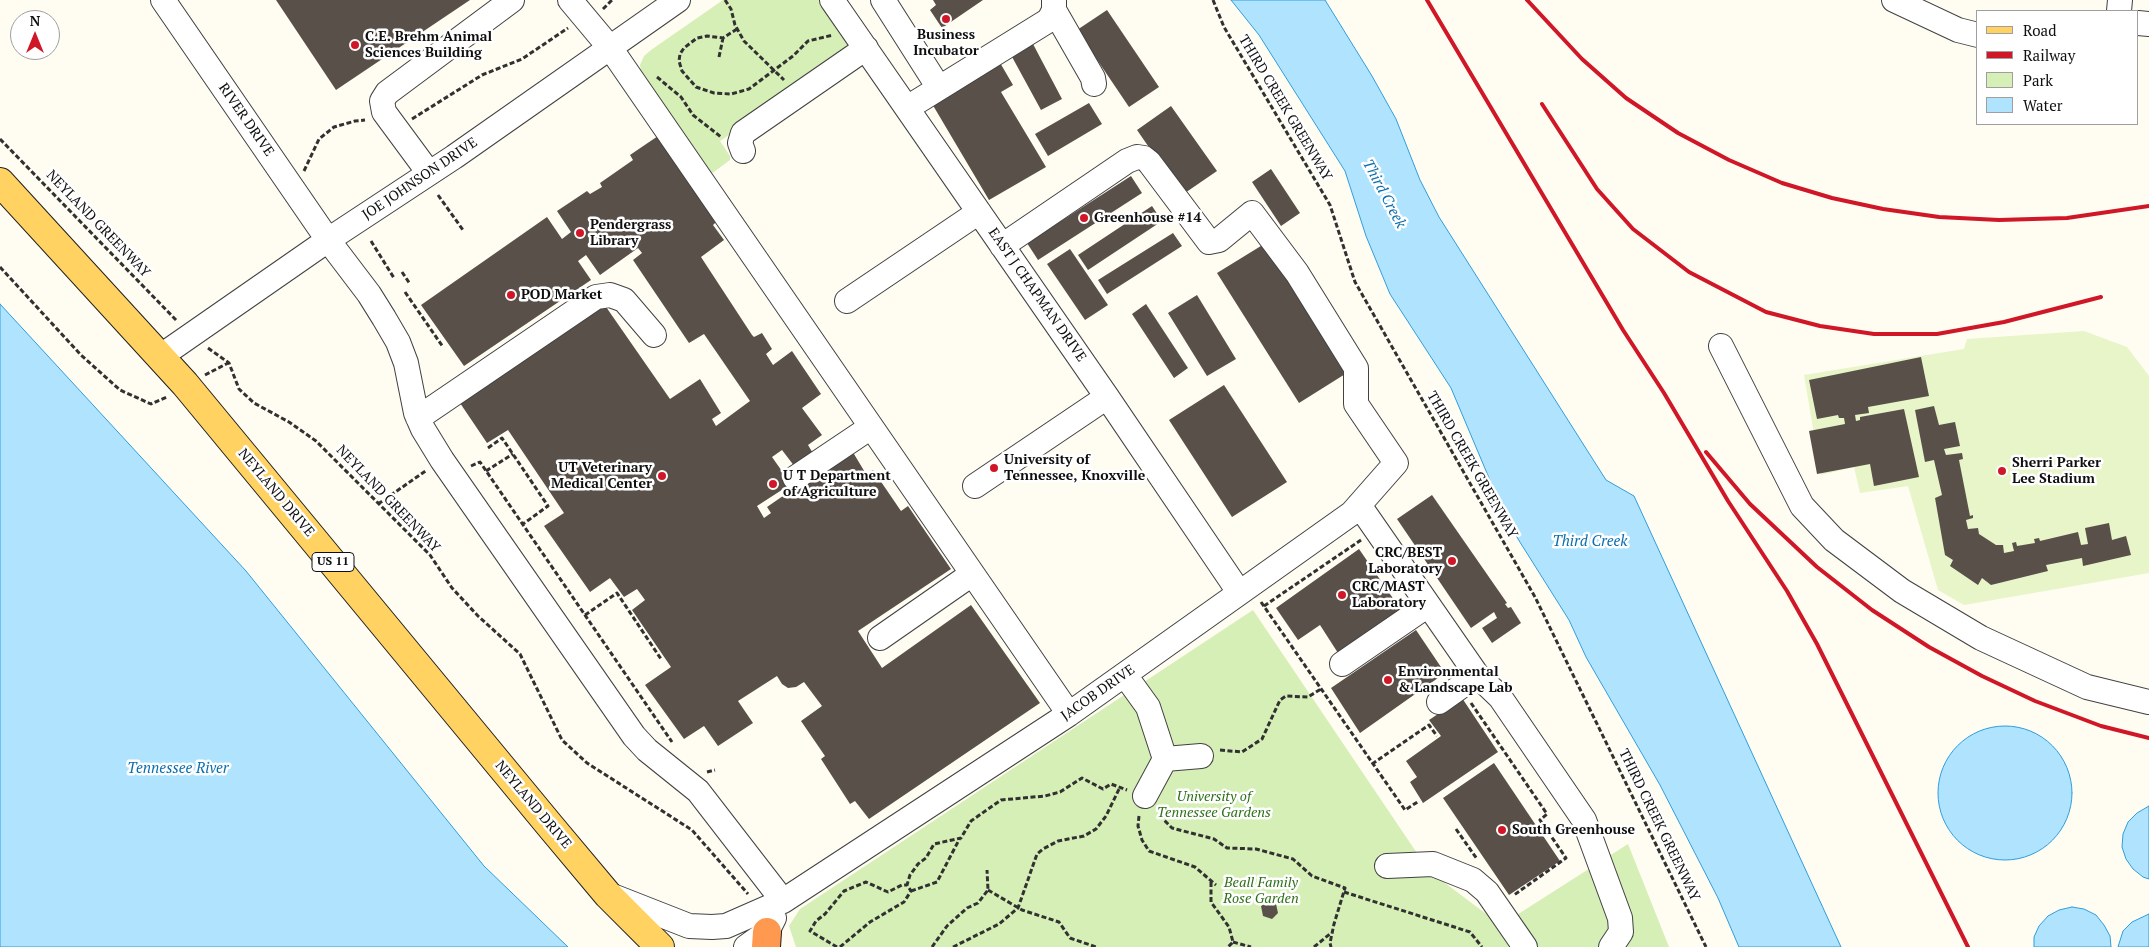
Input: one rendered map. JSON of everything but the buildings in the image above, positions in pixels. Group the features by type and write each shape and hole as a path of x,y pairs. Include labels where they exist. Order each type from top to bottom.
{"main road":[{"name":"NEYLAND DRIVE","path":"0,182 161,356 608,895 660,947"}],"street":[{"name":"RIVER DRIVE","path":"163,0 328,240 369,294 398,342 408,372 413,403 418,418 442,460 634,736 647,750 698,791 765,928"},
{"path":"434,184 384,112 382,101 387,93 512,0"},
{"name":"JOE JOHNSON DRIVE","path":"161,356 328,240 434,184 678,0"},
{"name":"EAST J CHAPMAN DRIVE","path":"832,0 1107,397 1244,589"},
{"path":"883,0 939,88"},
{"path":"1894,0 1958,30 1976,34"},
{"path":"907,108 1048,20 1054,5"},
{"path":"1054,5 1093,78 1094,84"},
{"path":"577,8 611,49 1069,714"},
{"path":"741,147 743,133 866,48"},
{"name":"JACOB DRIVE","path":"608,895 689,926 765,928 1069,714 1355,509 1396,463 1356,404 1356,368 1297,273 1252,213 1219,240 1209,242 1149,162 1144,158 1137,157 1002,246"},
{"path":"847,300 979,212"},
{"path":"418,418 596,297 610,295 624,300 654,335"},
{"path":"1721,346 1802,506 1834,540 1902,591 1981,638 2087,687 2149,702"},
{"path":"975,486 1107,397"},
{"path":"794,478 871,427"},
{"path":"1355,509 1376,529 1428,605 1468,681 1500,697 1584,820 1620,918 1621,932 1611,947"},
{"path":"880,638 972,574"},
{"path":"1342,664 1428,605"},
{"path":"1439,702 1468,681"},
{"path":"1130,682 1148,707 1165,759 1145,796"},
{"path":"1165,759 1200,756"},
{"path":"1387,866 1433,864 1473,880 1487,892 1526,947"}],"path":[{"path":"301,176 319,139 334,127 355,121 389,118 405,123 482,75 522,59 577,8 596,15 612,0"},
{"path":"725,0 731,9 737,30 744,41 797,96"},
{"name":"THIRD CREEK GREENWAY","path":"1213,0 1224,27 1330,205 1355,282 1535,597 1706,947"},
{"path":"737,30 723,38 707,36 697,38 684,48 680,54 679,61 682,71 696,87 714,93 731,94 749,89 808,41 840,33"},
{"path":"719,57 723,38"},
{"path":"651,71 681,97 693,115 722,138 741,147"},
{"name":"NEYLAND GREENWAY","path":"0,138 190,335 229,363 239,388 254,402 316,441 430,555 452,588 471,609 520,654 562,740 587,762 692,830 743,887 765,928"},
{"path":"434,184 463,230"},
{"path":"371,241 394,278"},
{"path":"0,267 81,355 120,390 151,404 164,400 185,384 229,363"},
{"path":"402,272 410,284"},
{"path":"405,292 443,347"},
{"path":"488,448 502,438 548,506 522,524"},
{"path":"486,471 513,454"},
{"path":"378,504 442,460"},
{"path":"466,469 480,462 675,747"},
{"path":"1264,606 1376,529"},
{"path":"1244,589 1264,606 1405,810 1419,801"},
{"path":"585,615 617,594 661,659"},
{"path":"1468,681 1547,814 1540,820 1566,858 1513,896"},
{"path":"1200,756 1221,750 1242,752 1262,738 1280,700 1286,696 1308,697 1321,689"},
{"path":"1372,764 1429,725 1436,736"},
{"path":"911,891 907,886 902,885 888,892 866,882 844,891 825,914 816,921 810,931 838,947 870,922 899,906 911,891 937,882 960,838 972,821 1001,800 1045,796 1060,792 1082,778 1103,789"},
{"path":"953,947 999,924 1018,908 1037,854 1058,842 1084,836 1096,829 1106,816 1120,787"},
{"path":"1145,796 1138,826 1142,840 1150,851 1195,867 1216,885"},
{"path":"1163,811 1166,823 1172,828 1214,839 1227,848 1256,849 1293,859 1312,876 1345,888 1332,932 1331,947"},
{"path":"1456,829 1478,861"},
{"path":"907,886 912,871 926,858 934,844 960,838"},
{"path":"932,947 947,926 966,908 978,903 988,890 987,870"},
{"path":"1211,881 1211,902 1229,927 1233,942"},
{"path":"988,890 1018,908 1059,922 1070,938 1096,947"},
{"path":"1344,892 1470,932 1481,946"},
{"path":"1314,947 1332,932"},
{"path":"1228,947 1233,942"},
{"path":"1233,942 1252,947"}],"green space":[{"path":"723,0 820,0 851,41 851,52 720,141 730,156 730,160 711,174 641,70 640,65 644,56 651,50"},
{"name":"Sherri Parker Lee Stadium","path":"2084,331 2127,347 2149,376 2149,573 1964,605 1938,590 1908,486 1860,493 1854,467 1821,475 1804,375 1964,349 1967,339"},
{"name":"University of Tennessee Gardens","path":"1253,610 1429,871 1501,925 1628,844 1669,947 796,947 789,926 800,909"}],"water":[{"name":"Third Creek","path":"1231,0 1325,0 1396,119 1420,180 1439,217 1606,480 1634,496 1841,947 1739,947 1718,898 1660,785 1586,657 1569,620 1518,539 1500,504 1451,388 1390,294 1366,236 1345,171 1259,35"},
{"name":"Tennessee River","path":"0,304 246,571 484,866 568,947 0,947"},
{"path":"2005,726 2031,731 2042,737 2052,746 2061,756 2067,767 2072,793 2067,819 2061,830 2052,840 2042,849 2031,855 2005,860 1979,855 1968,849 1958,840 1949,830 1943,819 1938,793 1943,767 1949,756 1958,746 1968,737 1979,731"},
{"path":"2149,806 2149,879 2133,869 2126,859 2122,847 2123,834 2128,822 2137,813"},
{"path":"2072,907 2084,909 2096,915 2110,936 2111,947 2034,947 2034,937 2039,926 2048,916 2059,910"},
{"path":"2149,914 2149,947 2118,947 2123,931 2132,922"}],"railway":[{"path":"1427,0 1623,330 1664,393 1728,501 1787,591 1817,644 1968,947"},
{"path":"1527,0 1582,59 1626,98 1678,133 1729,160 1782,183 1832,198 1883,209 1939,217 1999,220 2067,218 2149,206"},
{"path":"1542,104 1597,189 1633,229 1689,272 1766,312 1820,326 1874,334 1937,334 2004,322 2101,297"},
{"path":"1706,452 1750,504 1817,567 1872,610 1929,647 1982,676 2035,701 2101,726 2149,738"}],"place":[{"name":"Business Incubator","path":"946,19"},
{"name":"C.E. Brehm Animal Sciences Building","path":"355,45"},
{"name":"Greenhouse #14","path":"1084,218"},
{"name":"Pendergrass Library","path":"580,233"},
{"name":"POD Market","path":"511,295"},
{"name":"University of Tennessee, Knoxville","path":"994,468"},
{"name":"Sherri Parker Lee Stadium","path":"2002,471"},
{"name":"UT Veterinary Medical Center","path":"662,476"},
{"name":"U T Department of Agriculture","path":"773,484"},
{"name":"CRC/BEST Laboratory","path":"1452,561"},
{"name":"CRC/MAST Laboratory","path":"1342,595"},
{"name":"Environmental & Landscape Lab","path":"1388,680"},
{"name":"South Greenhouse","path":"1502,830"}],"park label":[{"name":"Beall Family Rose Garden","path":"1261,892"}]}
